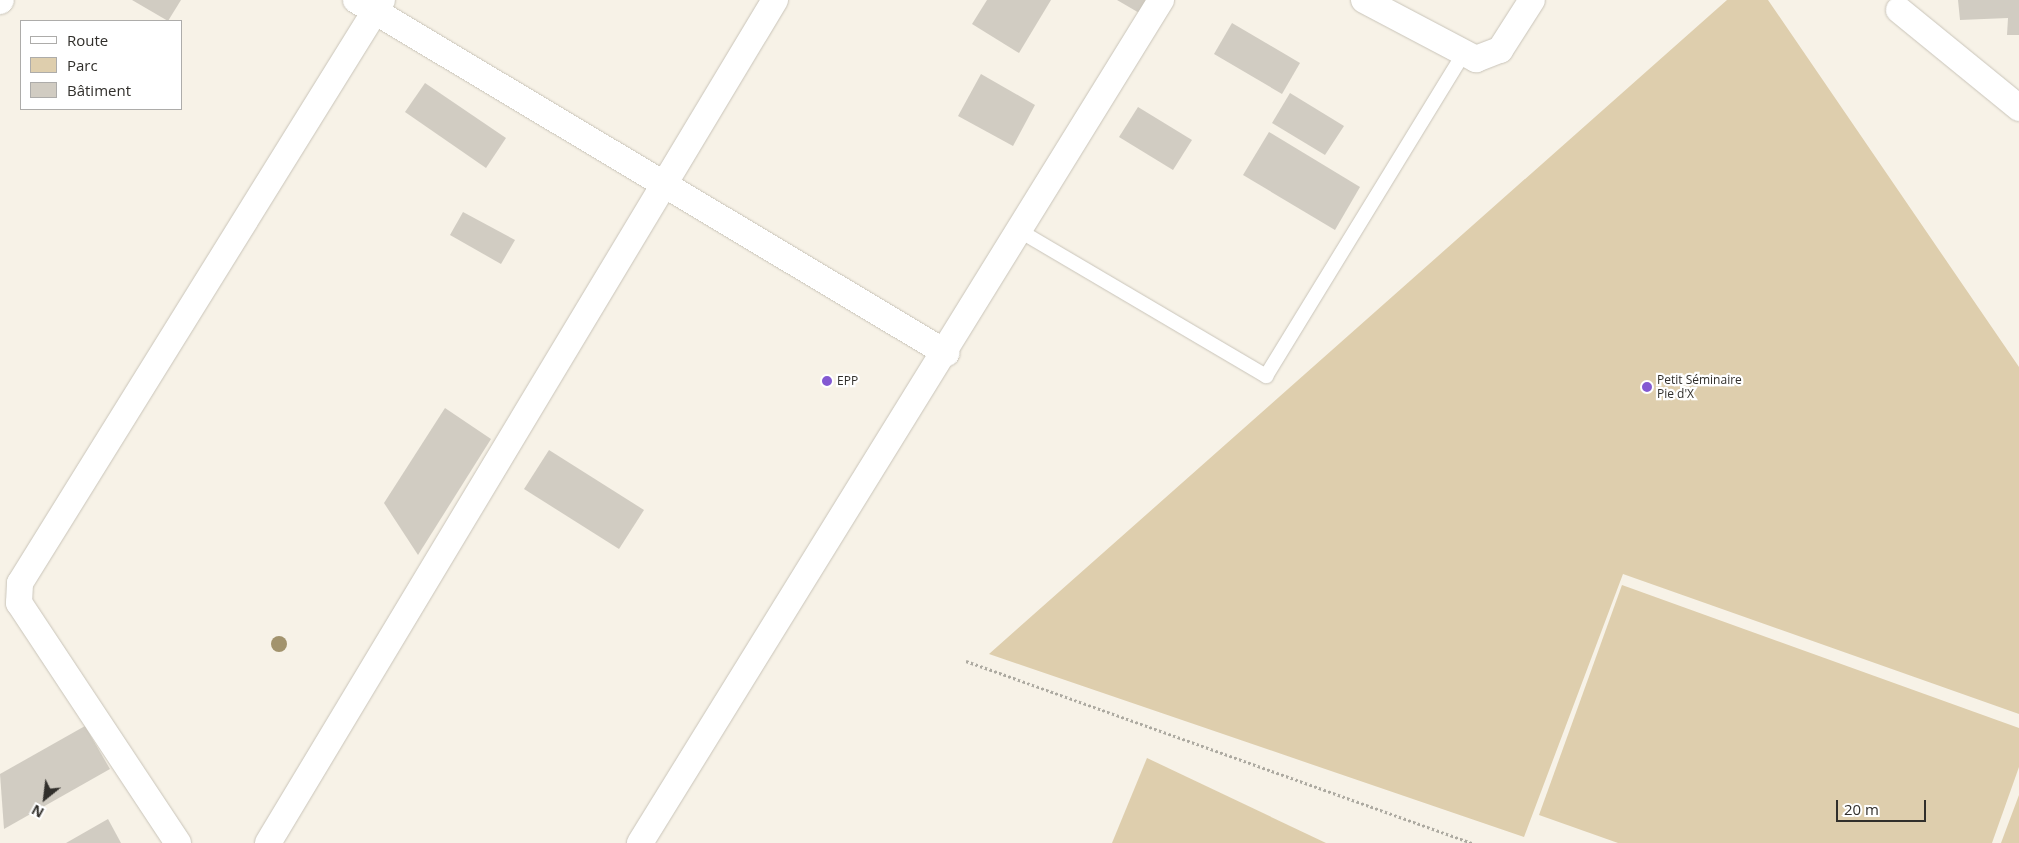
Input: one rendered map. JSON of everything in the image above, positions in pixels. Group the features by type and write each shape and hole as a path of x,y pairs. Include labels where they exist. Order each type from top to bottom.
{"street":[{"path":"268,843 775,0"},
{"path":"640,843 946,353 1162,0"},
{"path":"1364,0 1476,59 1494,56 1532,0"},
{"path":"178,843 19,603 20,583 371,4 946,353"},
{"path":"1899,10 2019,108"}],"lane":[{"path":"1020,231 1266,376 1464,53"}],"path":[{"path":"966,661 1472,843"}],"green space":[{"name":"Petit Séminaire Pie d'X","path":"1727,0 1768,0 2019,367 2019,714 1623,574 1524,837 989,654"},
{"path":"1622,585 2019,728 2019,767 1992,843 1618,843 1539,815"},
{"path":"1147,758 1326,843 1112,843"},
{"path":"2019,795 2019,843 2001,843"}],"building":[{"path":"132,0 181,0 169,20"},
{"path":"987,0 1051,0 1019,53 972,24"},
{"path":"1117,0 1149,0 1141,14"},
{"path":"1958,0 2019,0 2019,35 2007,35 2008,18 1960,20"},
{"path":"1232,23 1300,63 1282,94 1214,54"},
{"path":"981,74 1035,105 1013,146 958,116"},
{"path":"425,83 506,138 486,168 405,112"},
{"path":"1290,93 1344,126 1325,155 1272,123"},
{"path":"1138,107 1192,140 1173,170 1119,137"},
{"path":"1269,132 1360,187 1335,230 1243,175"},
{"path":"463,212 515,240 501,264 450,235"},
{"path":"445,408 491,439 418,555 384,503"},
{"path":"549,450 644,510 619,549 524,489"},
{"path":"85,726 110,769 4,829 0,774"},
{"path":"108,819 121,843 66,843"}],"place":[{"name":"EPP","path":"827,381"},
{"name":"Petit Séminaire Pie d'X","path":"1647,387"}]}
